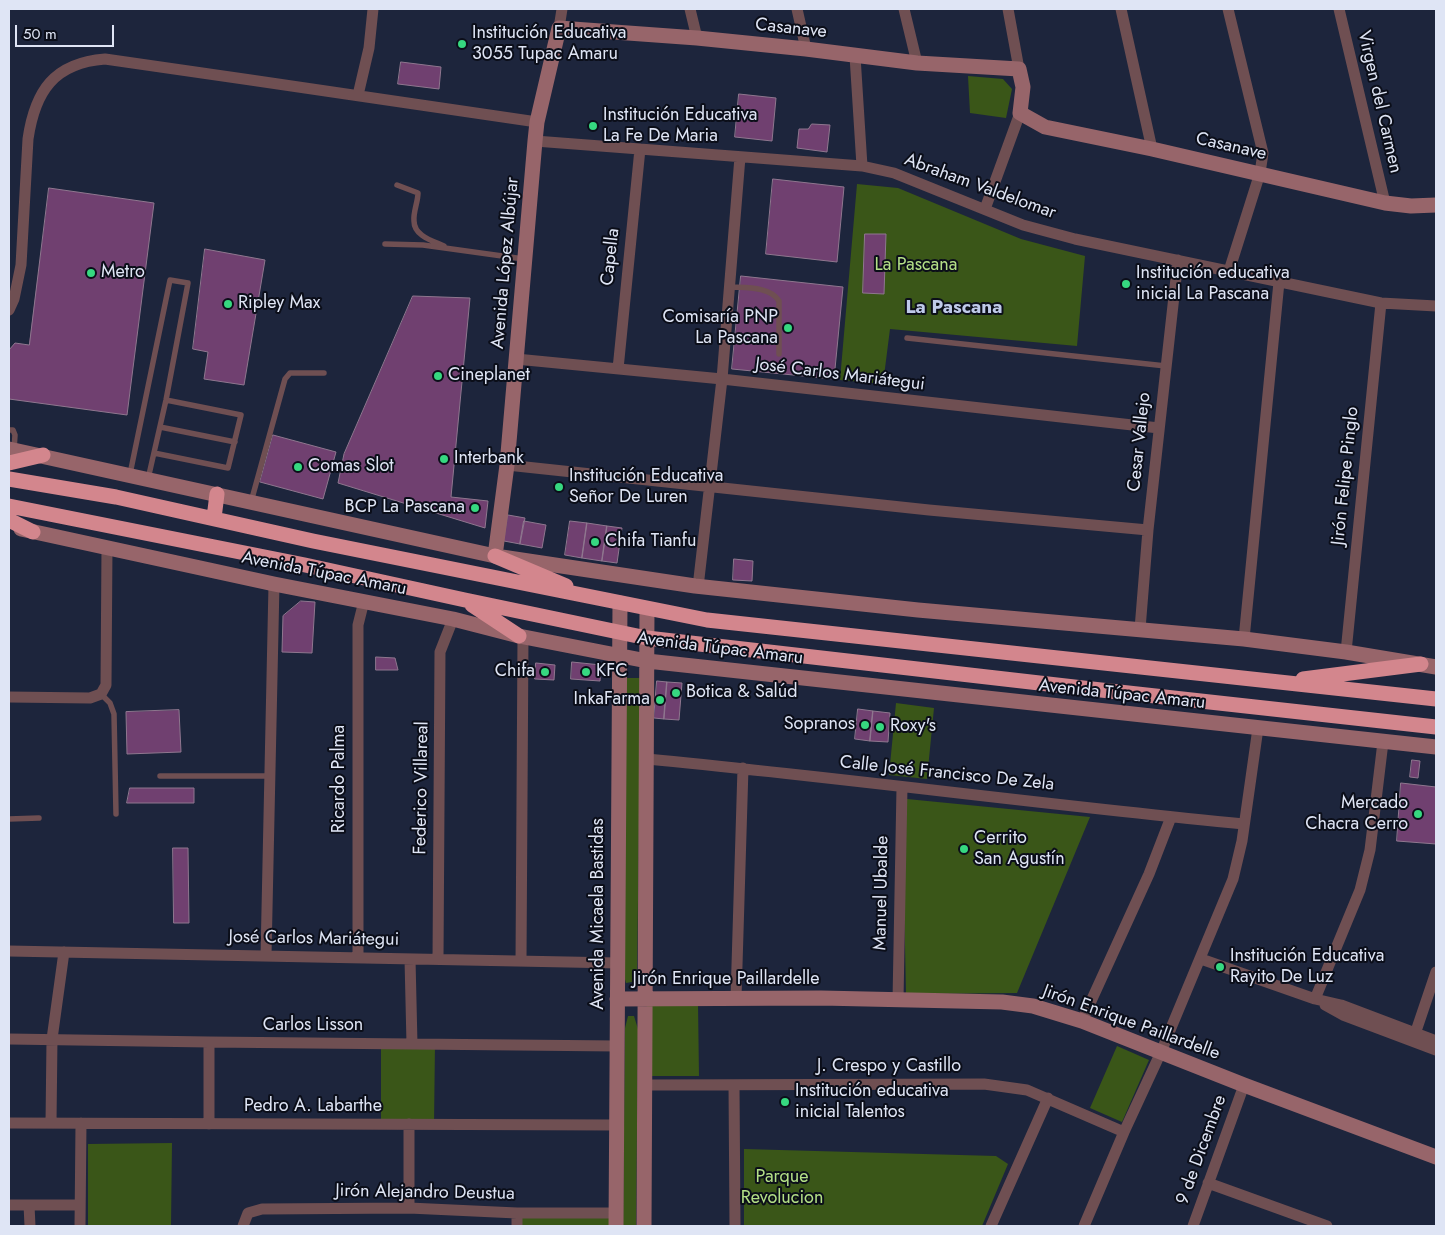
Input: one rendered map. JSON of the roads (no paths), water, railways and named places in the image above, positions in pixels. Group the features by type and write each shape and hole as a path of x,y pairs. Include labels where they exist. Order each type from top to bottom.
{"highway":[{"path":"10,454 43,455"},
{"name":"Avenida Túpac Amaru","path":"9,479 116,498 313,541 707,620 1436,699"},
{"path":"214,518 217,494"},
{"name":"Avenida Túpac Amaru","path":"9,506 305,565 647,638 1092,690 1436,727"},
{"path":"9,520 33,532"},
{"path":"495,556 598,599"},
{"path":"465,600 521,636"},
{"path":"1277,682 1429,666"}],"street":[{"path":"358,95 369,48 373,9"},
{"path":"559,28 562,9"},
{"path":"690,9 696,38"},
{"path":"797,9 806,49"},
{"path":"904,9 917,63"},
{"path":"985,209 1020,113 1022,87 1008,9"},
{"path":"1121,9 1152,149"},
{"path":"1228,9 1263,153 1260,173 1229,271"},
{"name":"Virgen del Carmen","path":"1340,9 1385,203"},
{"name":"Casanave","path":"559,28 696,38 917,63 1019,69"},
{"name":"Avenida López Albújar","path":"495,556 507,465 537,122 559,28"},
{"path":"855,56 862,166"},
{"path":"9,310 14,299 21,265 28,139 30,122 36,102 45,86 57,76 89,60 105,58 537,122"},
{"name":"Casanave","path":"1020,113 1045,127 1260,173 1385,203 1411,206 1436,205"},
{"name":"Abraham Valdelomar","path":"535,141 862,166 894,173 1023,225 1075,239 1381,303 1436,306"},
{"name":"Capella","path":"618,369 640,150"},
{"path":"698,587 722,379 740,157"},
{"name":"Cesar Vallejo","path":"1140,629 1148,530 1178,260"},
{"path":"1244,639 1279,282"},
{"name":"Jirón Felipe Pinglo","path":"1346,652 1381,303"},
{"name":"José Carlos Mariátegui","path":"516,359 722,379 1160,428"},
{"path":"43,455 495,556 698,587 918,610 1244,639 1346,652 1429,666"},
{"path":"507,465 929,510 1148,530"},
{"name":"Avenida Túpac Amaru","path":"9,527 647,661 1436,747"},
{"path":"9,697 90,698 101,694 106,685 107,547"},
{"path":"266,956 274,584"},
{"name":"Ricardo Palma","path":"358,958 358,625 364,601"},
{"name":"Avenida Micaela Bastidas","path":"616,1219 620,603"},
{"path":"644,1226 648,608"},
{"name":"Federico Villareal","path":"438,960 440,652 453,619"},
{"path":"521,636 521,961"},
{"path":"1084,1226 1201,959 1233,879 1239,858 1258,728"},
{"path":"1315,999 1360,890 1370,850 1383,742"},
{"name":"Calle José Francisco De Zela","path":"647,759 1244,824"},
{"path":"736,998 743,768"},
{"name":"Manuel Ubalde","path":"898,1000 902,788"},
{"path":"1082,1021 1149,874 1171,817"},
{"name":"José Carlos Mariátegui","path":"9,951 618,963"},
{"path":"51,1123 52,1039 64,952"},
{"path":"410,959 412,1044"},
{"path":"1201,959 1315,999 1343,1015 1414,1038 1436,1041"},
{"path":"1414,1038 1436,972"},
{"name":"Jirón Enrique Paillardelle","path":"617,999 898,1000 1033,1006 1082,1021 1244,1085 1436,1157"},
{"path":"1414,1038 1436,1050"},
{"name":"Carlos Lisson","path":"9,1039 617,1046"},
{"path":"209,1042 209,1124"},
{"name":"J. Crespo y Castillo","path":"645,1085 984,1084 1027,1090 1124,1132"},
{"path":"734,1085 735,1226"},
{"name":"9 de Dicembre","path":"1193,1226 1244,1085"},
{"path":"991,1226 1048,1098"},
{"name":"Pedro A. Labarthe","path":"9,1123 617,1125"},
{"path":"80,1226 81,1124"},
{"path":"409,1124 409,1208"},
{"path":"1208,1183 1299,1222 1327,1226"},
{"path":"9,1205 80,1205"},
{"path":"29,1205 30,1226"},
{"name":"Jirón Alejandro Deustua","path":"243,1226 248,1212 262,1209 409,1208 616,1219"},
{"path":"517,1213 517,1226"}],"lane":[{"path":"397,185 418,193 414,222 420,234 453,249"},
{"path":"385,244 423,245 524,259"},
{"path":"130,474 170,280 188,283 166,400 148,479"},
{"path":"730,287 759,289 777,297 779,301 779,354"},
{"path":"907,338 1166,366"},
{"path":"251,502 285,378 290,373 324,373"},
{"path":"154,453 228,468 235,442 241,415 166,400"},
{"path":"160,427 235,442"},
{"path":"9,430 13,430 15,435 10,454"},
{"path":"101,694 110,703 114,714 116,814"},
{"path":"160,776 270,776"},
{"path":"9,819 39,818"}],"place":[{"name":"Institución Educativa 3055 Tupac Amaru","path":"462,44"},
{"name":"Institución Educativa La Fe De Maria","path":"593,126"},
{"name":"Metro","path":"91,273"},
{"name":"Institución educativa inicial La Pascana","path":"1126,284"},
{"name":"Ripley Max","path":"228,304"},
{"name":"Comisaría PNP La Pascana","path":"788,328"},
{"name":"Cineplanet","path":"438,376"},
{"name":"Interbank","path":"444,459"},
{"name":"Comas Slot","path":"298,467"},
{"name":"Institución Educativa Señor De Luren","path":"559,487"},
{"name":"BCP La Pascana","path":"475,508"},
{"name":"Chifa Tianfu","path":"595,542"},
{"name":"Chifa","path":"545,672"},
{"name":"KFC","path":"586,672"},
{"name":"Botica & Salúd","path":"676,693"},
{"name":"InkaFarma","path":"660,700"},
{"name":"Sopranos","path":"865,725"},
{"name":"Roxy's","path":"880,727"},
{"name":"Mercado Chacra Cerro","path":"1418,814"},
{"name":"Cerrito San Agustín","path":"964,849"},
{"name":"Institución Educativa Rayito De Luz","path":"1220,967"},
{"name":"Institución educativa inicial Talentos","path":"785,1102"}],"district":[{"name":"La Pascana","path":"954,308"}],"park label":[{"name":"Parque Revolucion","path":"782,1188"}]}
